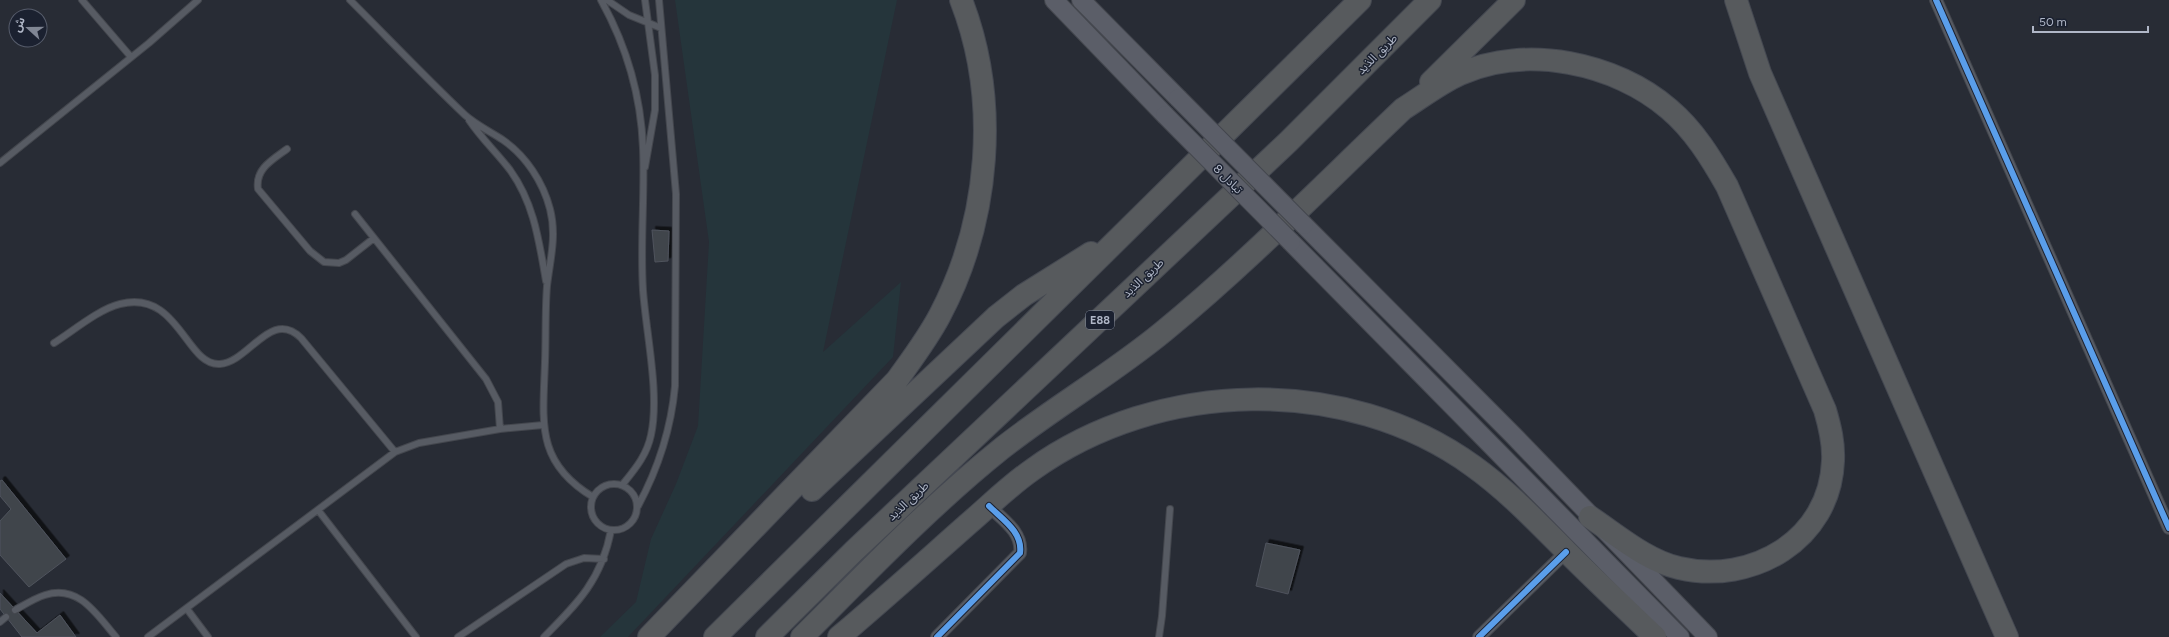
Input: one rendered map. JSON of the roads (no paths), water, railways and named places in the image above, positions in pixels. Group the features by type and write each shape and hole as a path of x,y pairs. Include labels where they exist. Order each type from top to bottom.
{"highway":[{"path":"649,637 892,386 920,349 940,315 956,279 969,242 978,204 983,164 984,125 982,86 975,47 961,0"},
{"path":"715,637 1360,0"},
{"name":"طريق الذيد","path":"767,637 854,551 1288,142 1430,0"},
{"path":"802,637 900,539 967,477 1038,421 1107,375 1165,330 1231,273 1403,109 1514,0"},
{"path":"1736,0 1760,73 2007,637"},
{"path":"1403,109 1435,87 1461,73 1491,64 1521,60 1552,60 1584,66 1615,76 1632,84 1670,109 1696,137 1711,158 1727,186 1825,410 1832,435 1833,461 1829,487 1819,511 1805,533 1787,548 1746,568 1723,572 1700,572 1678,568 1642,551 1590,517"},
{"path":"664,637 787,513 996,317 1024,295 1122,236"},
{"path":"839,637 989,506 1031,471 1059,452 1121,423 1186,405 1224,400 1299,402 1371,416 1406,429 1440,446 1472,465 1504,490 1655,637"}],"main road":[{"name":"تبادل 8","path":"1054,0 1165,115 1680,637"},
{"path":"1081,0 1512,434 1590,517 1708,637"}],"street":[{"path":"1936,0 2169,528"},
{"path":"940,636 1020,553 1020,539 989,506"},
{"path":"1479,637 1566,552"}],"lane":[{"path":"82,0 131,57"},
{"path":"0,163 131,57 198,0"},
{"path":"350,0 467,117 479,135 509,170 524,194 537,228 547,286"},
{"path":"601,0 618,33 635,89 643,148 642,275 654,404 654,420 646,452 638,467 623,484"},
{"path":"607,0 629,15 647,24 661,28"},
{"path":"642,178 650,144 655,110 655,75 644,0"},
{"path":"638,506 636,496 630,489 623,484 614,483 598,489 593,497 591,509 595,520 601,526 611,530 619,530 633,521 668,436 673,411 675,386 676,194 658,0"},
{"path":"467,117 505,141 520,155 534,171 544,189 554,230 553,251 547,286 543,426 551,454 559,468 568,479 593,497"},
{"path":"286,149 259,173 257,181 258,189 310,251 324,262 339,263 352,256 374,238"},
{"path":"355,214 486,379 498,402 500,429"},
{"path":"54,343 107,308 133,302 146,304 169,316 200,356 213,364 227,363 277,329 290,330 301,338 396,452"},
{"path":"148,637 396,452 419,443 500,429 543,426"},
{"path":"1159,637 1170,509"},
{"path":"318,510 416,637"},
{"path":"544,637 581,598 590,586 604,559 611,530"},
{"path":"458,637 566,564 584,558 604,559"},
{"path":"15,610 44,595 57,592 70,593 82,599 116,637"},
{"path":"187,609 208,637"},
{"path":"0,622 6,617"}]}
